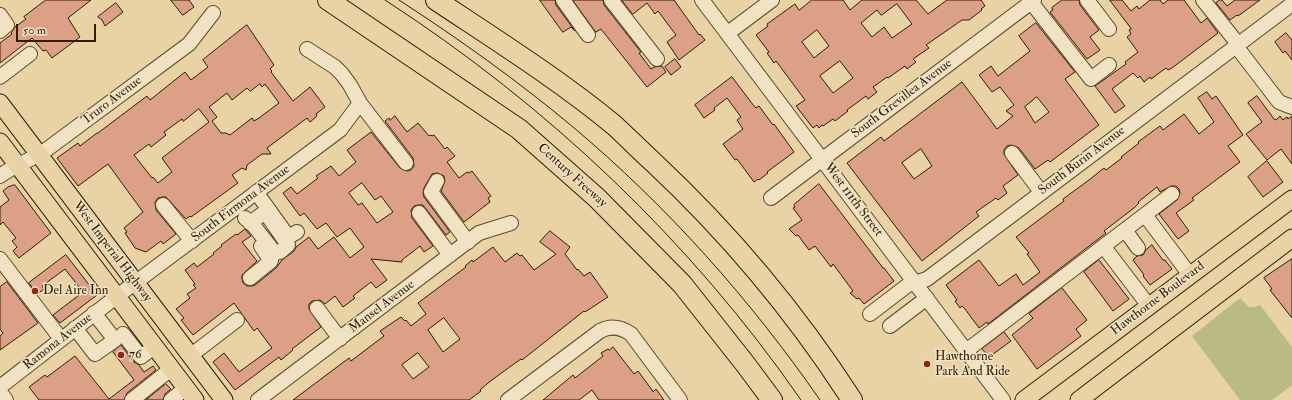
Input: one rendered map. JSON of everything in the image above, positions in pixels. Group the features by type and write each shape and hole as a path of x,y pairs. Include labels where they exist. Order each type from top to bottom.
{"highway":[{"name":"Century Freeway","path":"328,0 519,129 597,198 682,284 772,400"},
{"path":"436,0 554,79 614,126 678,185 732,243 793,315 852,400"}],"main road":[{"name":"West Imperial Highway","path":"0,103 224,400"},
{"name":"West Imperial Highway","path":"0,142 116,297 125,332 154,347 190,394"},
{"name":"Hawthorne Boulevard","path":"1024,400 1292,199"},
{"path":"1079,400 1292,238"}],"street":[{"path":"562,0 588,35"},
{"path":"611,0 657,59"},
{"name":"West 111th Street","path":"702,0 1003,400"},
{"path":"728,33 772,0"},
{"path":"1087,0 1109,29"},
{"path":"1203,0 1279,102 1292,106"},
{"path":"1032,1 1091,79 1109,65"},
{"name":"South Grevillea Avenue","path":"771,198 1032,1"},
{"name":"South Burin Avenue","path":"870,314 908,285 927,279 1292,4"},
{"name":"Truro Avenue","path":"0,176 9,169 40,155 189,44 214,13"},
{"path":"0,15 7,25 0,31"},
{"path":"307,49 335,67 342,74 360,103 406,163"},
{"path":"0,77 30,54"},
{"name":"South Firmona Avenue","path":"116,297 192,241 244,216 256,192 340,130 360,103"},
{"path":"1012,153 1041,192"},
{"path":"437,181 431,192 468,242"},
{"path":"256,192 287,235 290,236 297,232"},
{"path":"966,351 1172,194"},
{"path":"163,204 192,241"},
{"path":"419,214 450,255"},
{"path":"1145,215 1190,275"},
{"path":"244,216 252,233 271,261 250,278"},
{"name":"Mansel Avenue","path":"258,400 479,233 511,223"},
{"path":"1125,230 1138,248"},
{"path":"1104,246 1149,306"},
{"path":"3,269 61,339"},
{"name":"Ramona Avenue","path":"0,387 116,297"},
{"path":"895,321 926,298"},
{"path":"317,308 340,339"},
{"path":"75,328 95,354 125,332 94,314"},
{"path":"190,356 237,320"},
{"path":"508,400 607,327 621,328 631,334 680,400"},
{"path":"132,400 172,370"},
{"path":"0,392 6,400"},
{"path":"171,400 190,394"}],"green space":[{"path":"1240,298 1249,307 1260,305 1292,347 1292,386 1272,400 1240,400 1192,336"}],"building":[{"path":"46,0 91,0 68,18 80,37 52,58 46,50 43,51 32,38 0,63 0,43 12,34 11,33 15,27 26,19 24,17"},
{"path":"171,0 189,0 194,7 183,15"},
{"path":"540,0 555,0 556,5 575,31 571,27 563,32"},
{"path":"573,0 603,0 604,5 641,52 639,53 651,69 662,66 666,72 647,87 601,29 596,32"},
{"path":"622,0 674,0 699,35 700,34 705,40 679,60 667,42 676,35 658,11 655,14 647,3 633,14"},
{"path":"812,0 843,0 850,10 862,0 916,0 928,14 947,0 981,0 985,6 969,20 962,20 926,45 929,48 913,59 916,62 907,69 905,66 873,87 877,92 868,99 866,96 835,121 833,119 819,128 817,125 813,128 796,106 805,100 776,61 774,63 767,53 769,52 756,35 768,26 767,24 795,4 799,10","holes":["897,4 912,24 892,38 884,27 872,37 861,23 877,10 881,15","817,30 829,46 814,58 802,42","840,61 853,78 833,93 820,76"]},
{"path":"1062,0 1079,0 1080,5 1099,30 1090,37 1100,50 1087,59 1050,12 1053,10 1052,8"},
{"path":"1110,0 1122,0 1131,11 1137,6 1139,9 1150,0 1160,0 1163,4 1168,0 1184,0 1201,23 1207,18 1218,33 1172,68 1168,70 1166,68 1151,79 1150,77 1144,82 1140,76 1138,78 1133,73 1112,89 1125,106 1115,113 1095,86 1126,64 1125,62 1138,52 1127,37 1131,34 1129,30 1131,29"},
{"path":"1222,0 1227,6 1235,0 1260,0 1230,20 1216,3"},
{"path":"116,3 123,12 105,26 102,20 98,17"},
{"path":"1036,23 1075,72 1065,79 1099,125 1050,162 1048,160 1035,169 1019,148 1011,145 1007,146 1004,150 1004,154 1018,175 1003,186 1007,193 998,200 996,198 976,212 979,216 922,261 847,163 881,137 884,141 962,82 997,129 1013,116 1006,111 1014,105 1000,87 992,92 979,75 991,66 998,76 1030,51 1019,36","holes":["1037,97 1049,112 1035,123 1025,107","921,149 932,166 914,179 902,163"]},
{"path":"247,25 274,65 270,69 272,71 271,72 293,101 310,87 325,107 316,114 317,116 310,122 307,118 267,148 271,154 262,154 247,165 246,170 242,168 232,175 238,183 191,217 190,216 186,219 166,197 158,198 155,202 156,210 176,234 163,244 161,241 146,252 135,248 125,233 127,232 124,228 143,212 108,164 78,186 57,158 78,143 80,146 147,96 150,100 185,72 191,80 208,67 203,60","holes":["260,84 262,87 265,84 279,103 254,121 252,118 230,135 221,133 212,121 217,117 209,107 227,93 232,100 247,88 250,91","199,109 209,122 162,158 172,172 158,183 153,177 152,178 134,155 149,144 151,147 166,135 164,132 182,119 183,121"]},
{"path":"1286,33 1292,40 1292,60 1285,51 1283,53 1275,42"},
{"path":"675,59 681,67 671,75 665,67"},
{"path":"732,77 754,106 756,108 759,106 773,125 774,124 794,152 767,172 768,173 759,180 758,179 754,182 737,159 735,160 723,144 743,129 737,120 741,117 727,98 704,118 695,105"},
{"path":"1207,92 1212,99 1216,96 1243,135 1228,146 1240,162 1192,198 1194,200 1176,213 1189,231 1178,239 1159,214 1177,200 1180,193 1179,189 1176,186 1171,186 1160,192 1157,187 1138,202 1139,203 1134,208 1104,231 1106,233 988,324 987,322 979,328 965,309 962,306 960,308 955,301 957,300 946,285 979,260 999,286 1016,274 1023,285 1040,272 1027,254 1029,253 1016,237 1064,201 1063,199 1104,168 1106,170 1122,158 1121,157 1139,143 1138,142 1160,126 1163,130 1184,114 1199,134 1214,122 1198,98"},
{"path":"1257,96 1274,119 1276,120 1280,116 1283,120 1292,116 1292,164 1281,149 1267,160 1246,134 1262,122 1248,103"},
{"path":"395,116 407,132 418,123 429,136 434,135 445,149 447,147 455,156 447,162 459,178 467,172 469,173 472,171 491,196 488,198 490,202 464,222 441,191 445,181 444,176 437,173 432,174 424,188 424,197 450,232 446,235 423,205 414,206 411,210 412,218 433,246 424,252 420,246 402,260 402,262 371,259 387,280 376,288 371,282 353,296 355,298 343,307 335,296 325,304 320,300 312,301 309,304 309,309 321,327 292,349 293,350 281,360 279,357 235,390 213,362 224,353 239,372 272,348 257,328 254,331 234,303 193,335 181,320 184,318 176,309 190,298 187,294 196,288 193,285 195,284 185,270 194,263 197,267 214,254 213,253 222,246 221,245 245,229 251,236 242,242 257,261 242,275 243,283 247,286 255,285 276,268 282,260 309,237 318,249 334,237 350,258 364,247 350,228 337,237 326,223 317,229 304,213 300,216 283,193 291,187 297,194 318,178 316,176 331,166 339,176 356,162 347,150 371,132 400,168 407,171 411,170 414,166 413,158 385,121 389,118 390,120","holes":["362,183 375,200 381,196 393,212 377,223 362,203 358,205 349,193"]},
{"path":"1267,161 1283,182 1263,197 1248,177"},
{"path":"819,184 894,281 864,304 859,298 857,299 850,293 853,291 833,264 831,267 815,246 809,250 798,235 796,236 789,229 802,220 793,208 795,207 794,205"},
{"path":"15,185 51,233 19,258 13,251 17,247 12,241 16,238 3,222 0,225 0,207 9,200 3,191 8,187"},
{"path":"550,231 570,247 565,254 577,270 578,269 584,276 590,272 608,297 585,312 584,311 522,360 521,359 488,383 480,390 481,391 469,400 293,400 349,358 351,361 384,336 380,331 401,317 411,326 426,314 418,303 466,267 465,266 472,260 473,262 493,247 505,262 517,253 520,256 522,255 534,270 556,254 540,242","holes":["444,318 460,339 443,352 428,330","418,353 429,367 413,379 402,365"]},
{"path":"1152,245 1172,269 1150,285 1133,260 1137,256 1143,255"},
{"name":"Del Aire Inn","path":"66,255 97,295 60,323 53,315 83,292 65,269 42,286 44,289 37,294 29,283"},
{"path":"1292,259 1292,318 1270,290 1272,289 1264,278"},
{"path":"1099,260 1129,299 1113,311 1084,272"},
{"path":"7,282 38,323 0,350 0,336 3,333 0,329 0,287"},
{"path":"1062,288 1087,320 1076,329 1081,336 1037,369 1012,335 1033,318 1029,314"},
{"path":"1004,332 1011,341 989,357 982,349"},
{"path":"121,345 144,372 153,366 156,370 127,393 124,400 39,400 29,387 45,375 47,377 75,356 109,399 134,380 113,352"},
{"path":"613,347 634,374 638,371 653,392 656,389 664,400 599,400 592,390 579,400 543,400 573,375 575,378 603,356 601,353"},
{"path":"166,384 171,389 165,394 163,400 146,400"}],"tram line":[{"path":"385,0 445,41 503,84 559,131 612,180 664,231 712,285 758,341 801,400"},
{"path":"399,0 466,45 510,77 608,157 674,221 706,255 765,326 820,400"}],"place":[{"name":"Del Aire Inn","path":"35,291"},
{"name":"76","path":"121,355"},
{"name":"Hawthorne Park And Ride","path":"927,364"}]}
